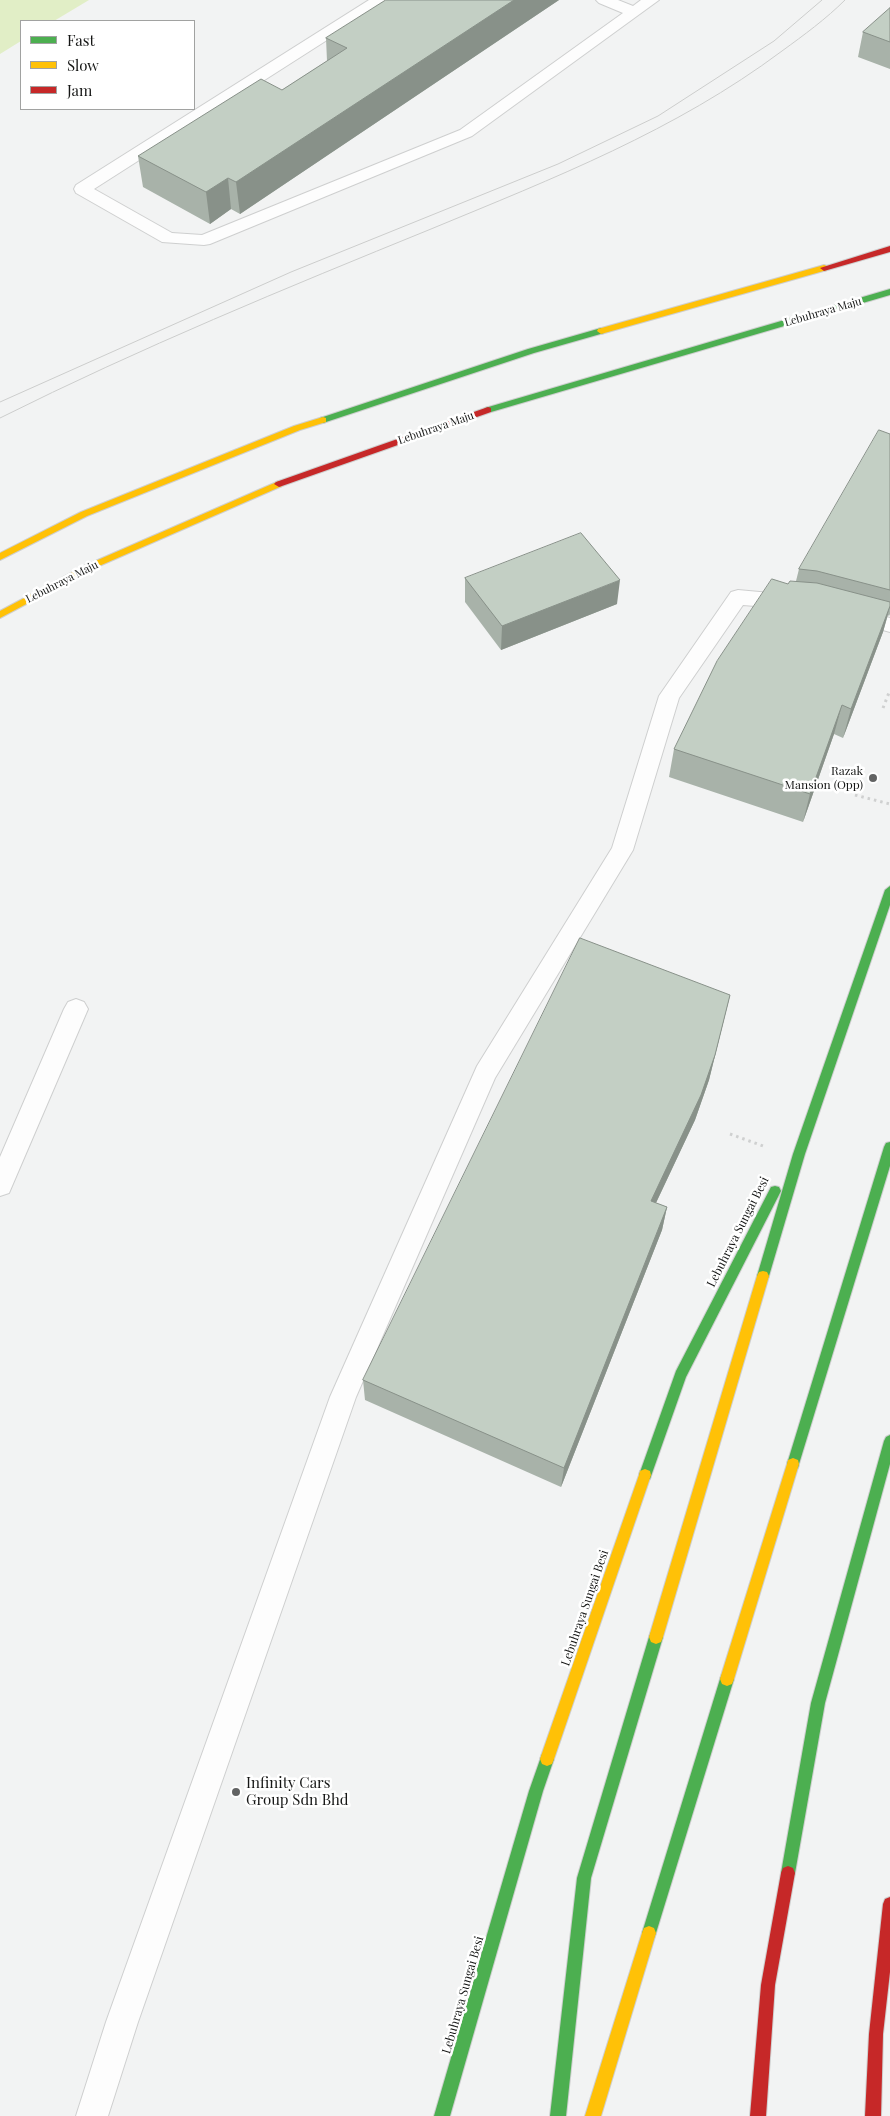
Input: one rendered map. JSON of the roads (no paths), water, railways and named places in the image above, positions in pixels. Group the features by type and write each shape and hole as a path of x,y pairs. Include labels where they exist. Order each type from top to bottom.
{"highway":[{"path":"0,557 84,514 296,428 531,351 890,249"},
{"name":"Lebuhraya Maju","path":"0,614 87,568 292,478 506,404 890,292"},
{"name":"Lebuhraya Sungai Besi","path":"558,2116 584,1878 799,1154 890,890"},
{"name":"Lebuhraya Sungai Besi","path":"442,2116 536,1791 680,1375 807,1130"},
{"path":"593,2116 890,1147"},
{"path":"758,2116 768,1985 818,1703 890,1441"},
{"path":"873,2116 876,2034 890,1904"}],"lane":[{"path":"380,0 82,189 168,238 204,240 466,133 651,0"},
{"path":"604,0 634,12"},
{"path":"92,2116 126,2013 343,1397 486,1073 622,850 669,696 738,597 820,606 890,625"},
{"path":"0,1185 76,1008"}],"tram line":[{"path":"0,402 291,272 558,164 658,116 774,41 822,0"},
{"path":"0,418 106,367 214,319 523,191 612,151 656,129 741,80 807,33 845,0"}],"place":[{"name":"Razak Mansion (Opp)","path":"873,778"},
{"name":"Infinity Cars Group Sdn Bhd","path":"236,1792"}]}
